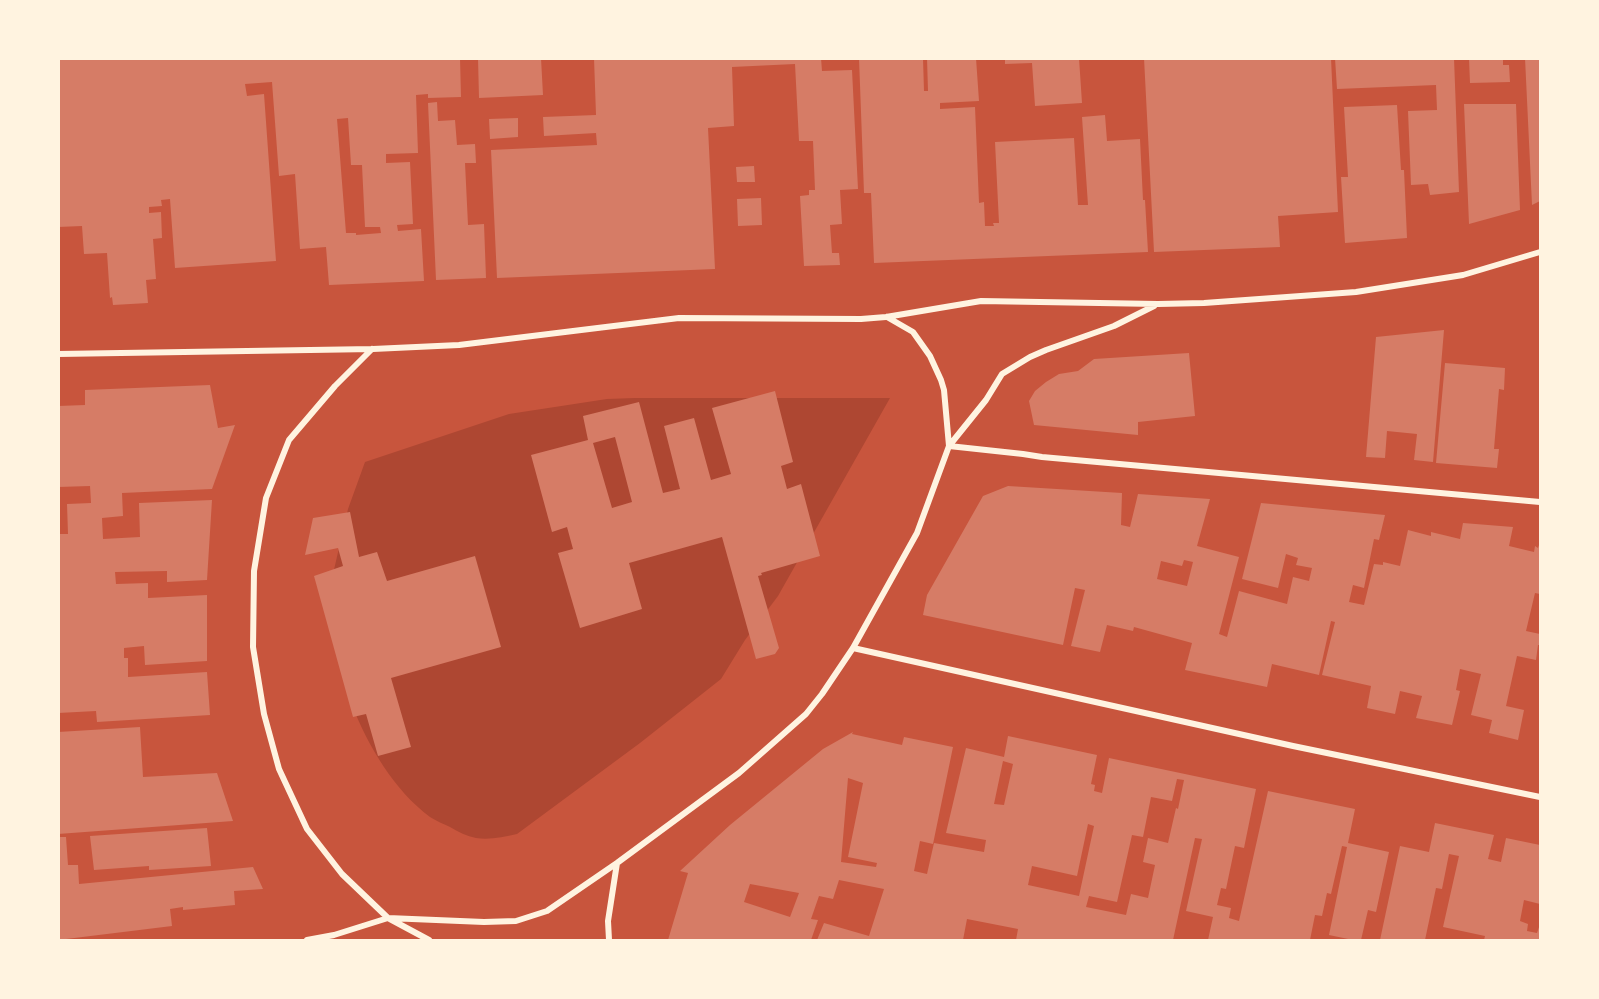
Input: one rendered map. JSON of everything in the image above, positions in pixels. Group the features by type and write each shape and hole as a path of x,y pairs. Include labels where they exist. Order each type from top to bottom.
{"street":[{"path":"58,354 373,349 459,345 679,318 861,319 981,301 1204,303 1356,292 1463,275 1540,252"},
{"path":"307,940 334,935 388,918 516,921 548,911 618,863 739,773 806,714 853,648 917,533 950,446 987,400 1002,374 1030,357 1114,326 1158,304"},
{"path":"886,317 913,332 930,356 944,390 950,446"},
{"path":"373,349 334,386 290,440 266,498 254,571 253,647 264,714 279,769 307,829 342,874 388,918 429,940"},
{"path":"950,446 1042,457 1540,502"},
{"path":"853,648 1293,746 1540,797"},
{"path":"609,940 608,921 618,863"}],"shaded area":[{"path":"890,398 778,596 745,640 721,679 640,743 517,834 486,839 466,835 430,817 405,794 374,751 352,705 333,574 348,509 365,462 509,414 607,399"}],"building":[{"path":"58,58 460,58 461,97 428,98 428,94 416,95 418,153 386,154 386,163 410,162 413,224 397,225 398,231 421,229 424,281 329,285 326,247 300,249 295,174 279,176 272,82 245,84 247,96 264,94 276,261 175,268 170,199 161,200 162,206 149,207 149,213 161,212 162,238 153,239 156,279 146,280 148,303 113,305 112,297 110,298 107,253 84,254 82,226 58,227","holes":["348,118 351,165 362,165 365,227 380,227 381,233 356,235 356,233 346,233 337,119"]},
{"path":"478,58 541,58 543,95 479,98"},
{"path":"594,58 821,58 822,71 852,70 858,189 840,190 842,224 830,225 832,253 839,253 840,265 804,266 800,196 809,195 809,190 815,190 813,141 799,141 795,64 732,67 734,126 708,128 715,269 497,278 491,150 597,145 596,133 544,136 543,117 596,115"},
{"path":"859,58 923,58 924,91 928,91 927,58 976,58 979,101 940,103 940,109 975,107 979,203 984,202 985,226 994,226 993,223 999,223 995,142 1074,138 1078,205 1088,205 1082,117 1105,115 1107,141 1140,139 1148,252 874,263 871,193 864,193"},
{"path":"1005,58 1079,58 1082,103 1035,106 1032,63 1005,64"},
{"path":"1144,58 1331,58 1338,212 1278,216 1280,247 1154,252"},
{"path":"1335,58 1454,58 1459,192 1430,195 1428,184 1411,185 1408,111 1437,110 1436,85 1337,89"},
{"path":"1469,58 1503,58 1503,65 1509,65 1510,82 1470,83"},
{"path":"1525,58 1540,58 1540,201 1532,205"},
{"path":"437,102 438,121 455,120 457,145 475,144 476,163 465,163 468,225 484,224 486,278 436,280 428,103"},
{"path":"1464,104 1516,104 1520,210 1469,224"},
{"path":"1397,105 1401,170 1404,170 1407,238 1345,243 1341,177 1348,177 1344,107"},
{"path":"518,118 518,137 490,139 489,119"},
{"path":"754,166 755,182 737,182 736,167"},
{"path":"761,198 762,225 738,226 737,199"},
{"path":"1444,330 1433,462 1414,460 1417,434 1387,431 1385,458 1366,457 1376,337"},
{"path":"1189,353 1195,416 1138,422 1138,435 1034,425 1029,401 1035,391 1059,374 1078,371 1094,359"},
{"path":"1445,363 1505,368 1504,390 1499,389 1494,449 1499,449 1497,468 1436,463"},
{"path":"210,385 218,428 235,425 212,489 122,493 123,516 102,518 103,539 140,537 139,503 212,500 207,580 167,582 167,571 115,572 116,584 148,583 148,598 207,595 207,661 145,665 144,646 124,648 124,658 128,658 128,677 207,672 210,715 97,722 96,711 58,713 58,534 68,534 67,504 91,503 90,486 58,487 58,406 85,405 85,390"},
{"path":"775,391 793,462 781,466 787,489 801,484 820,556 761,573 762,575 758,576 779,648 775,654 756,659 722,537 629,563 642,609 580,628 558,553 573,549 567,527 552,532 531,455 588,440 583,416 639,402 663,493 680,489 664,426 694,418 711,480 731,474 712,408","holes":["615,437 632,502 612,508 593,443"]},
{"path":"1008,486 1122,493 1121,525 1130,527 1138,494 1210,499 1197,546 1239,557 1219,634 1227,637 1239,591 1287,604 1293,577 1309,581 1312,568 1296,565 1298,558 1286,554 1278,588 1242,579 1261,503 1385,515 1379,540 1374,539 1364,588 1353,585 1349,602 1364,605 1374,564 1383,565 1383,562 1400,566 1408,530 1431,536 1431,532 1460,539 1463,523 1513,527 1509,546 1534,552 1535,546 1538,548 1540,542 1540,594 1535,593 1526,631 1540,634 1540,645 1538,645 1536,660 1517,656 1506,706 1524,710 1518,740 1489,733 1492,720 1471,715 1481,674 1460,669 1456,690 1460,691 1452,725 1416,718 1422,696 1400,691 1395,714 1367,708 1371,686 1322,675 1335,622 1331,621 1319,675 1272,664 1267,687 1185,670 1192,643 1134,627 1133,631 1107,625 1100,652 1071,646 1085,590 1075,588 1063,645 923,615 927,595 983,496","holes":["1184,560 1193,562 1187,586 1157,579 1161,561 1182,566"]},
{"path":"350,512 359,557 377,552 387,581 475,556 501,647 391,678 411,747 378,756 366,714 353,717 314,576 343,566 338,548 305,555 313,518"},
{"path":"140,727 143,777 217,773 233,821 58,834 58,732"},
{"path":"853,732 852,734 902,745 904,737 953,747 933,844 920,841 914,871 927,874 934,843 984,852 986,840 946,833 966,748 1004,757 1008,736 1097,755 1091,784 1095,785 1094,791 1102,793 1109,758 1256,789 1244,848 1235,846 1226,889 1221,888 1217,905 1231,908 1229,918 1239,921 1268,791 1355,809 1348,843 1389,852 1376,912 1368,910 1361,940 1329,935 1347,847 1342,846 1331,894 1327,893 1322,916 1315,915 1310,940 1208,940 1213,917 1186,911 1202,839 1195,838 1173,940 1016,940 1018,929 967,919 963,940 817,940 824,923 869,936 884,889 839,880 833,899 819,896 811,919 818,920 811,940 668,940 688,873 680,871 730,825 823,749","holes":["1003,761 1013,764 1004,805 994,804","848,778 863,783 848,857 877,863 876,867 841,862","1177,779 1184,780 1168,843 1148,838 1143,862 1155,865 1148,898 1131,894 1126,915 1086,907 1089,896 1117,902 1132,835 1143,837 1151,797 1172,801","1088,824 1094,826 1079,896 1028,885 1032,866 1077,876","750,884 799,893 790,917 744,902"]},
{"path":"1435,823 1494,835 1488,859 1501,862 1506,838 1540,845 1540,904 1524,900 1520,921 1528,924 1527,931 1537,933 1540,924 1540,940 1484,940 1485,936 1443,927 1459,856 1449,854 1442,889 1436,888 1425,940 1380,940 1400,846 1429,852"},
{"path":"207,828 211,866 149,870 149,866 94,870 90,836"},
{"path":"58,837 66,837 68,865 78,865 79,884 253,867 263,889 234,891 235,905 170,909 172,926 58,940"}]}
